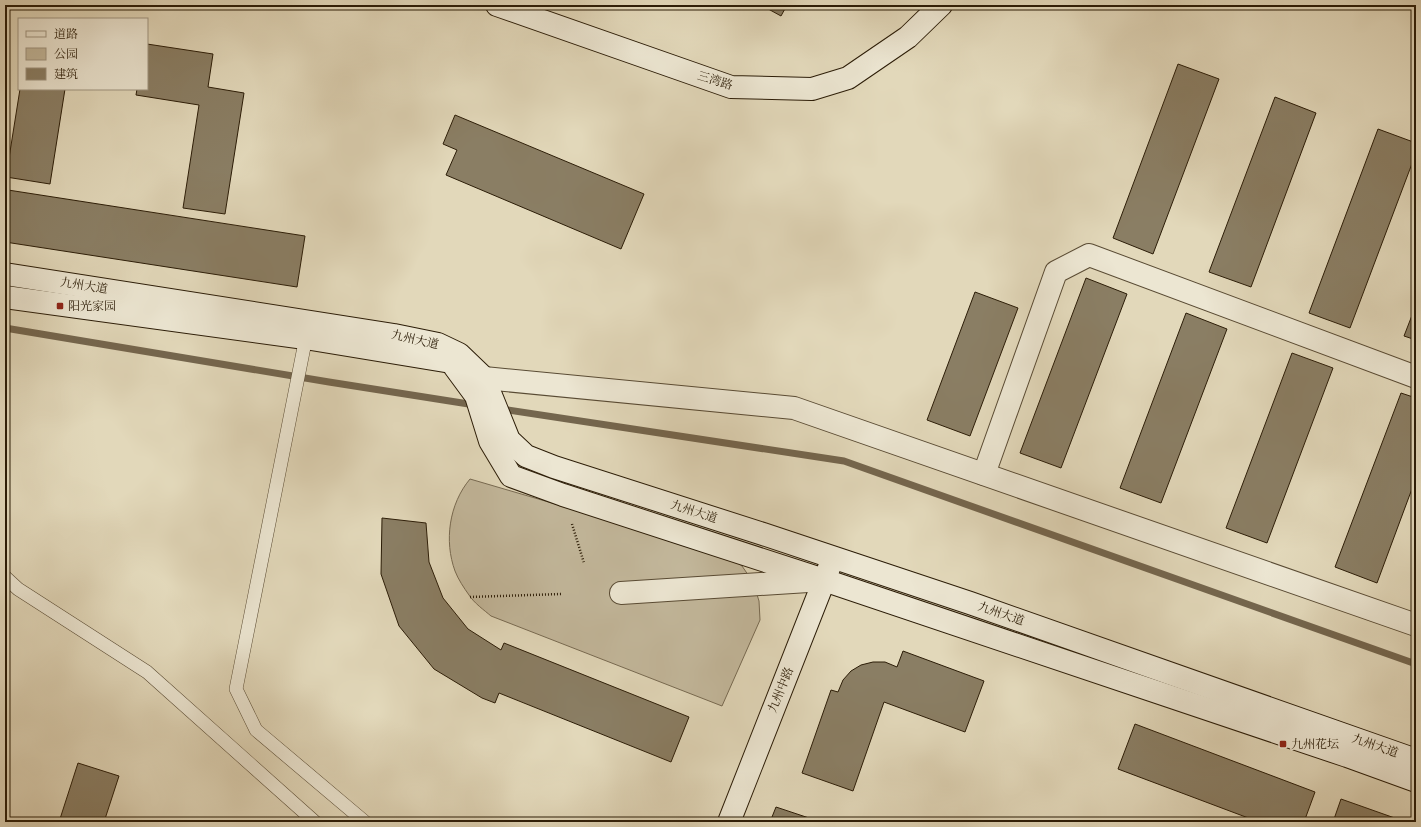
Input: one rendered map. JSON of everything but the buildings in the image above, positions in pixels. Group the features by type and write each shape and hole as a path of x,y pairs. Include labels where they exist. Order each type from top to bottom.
{"main road":[{"name":"三湾路","path":"497,5 731,87 812,89 848,78 908,37 940,5"},
{"path":"984,474 1056,272 1089,255 1416,378"},
{"name":"九州大道","path":"5,276 306,339 394,335 438,344 459,354 483,388 500,440 526,456 554,468 755,531 970,603 1416,760"},
{"path":"5,296 306,339"},
{"path":"483,388 794,408 1416,625"},
{"path":"500,440 511,476 563,495 824,580 1340,753 1416,781"},
{"name":"九州中路","path":"729,822 834,558"},
{"path":"621,593 824,580"}],"lane":[{"path":"306,339 236,689 256,730 365,822"},
{"path":"5,577 18,589 147,672 316,822"}],"path":[{"path":"470,597 561,594"}],"green space":[{"path":"470,479 726,554 742,566 753,582 759,601 760,620 722,706 491,616 479,606 471,598 455,571 449,535 450,523 457,500"}],"waterway":[{"path":"5,328 475,405"},
{"path":"501,409 844,461 1416,664"}],"place":[{"name":"阳光家园","path":"60,306"},
{"name":"九州花坛","path":"1283,744"}]}
